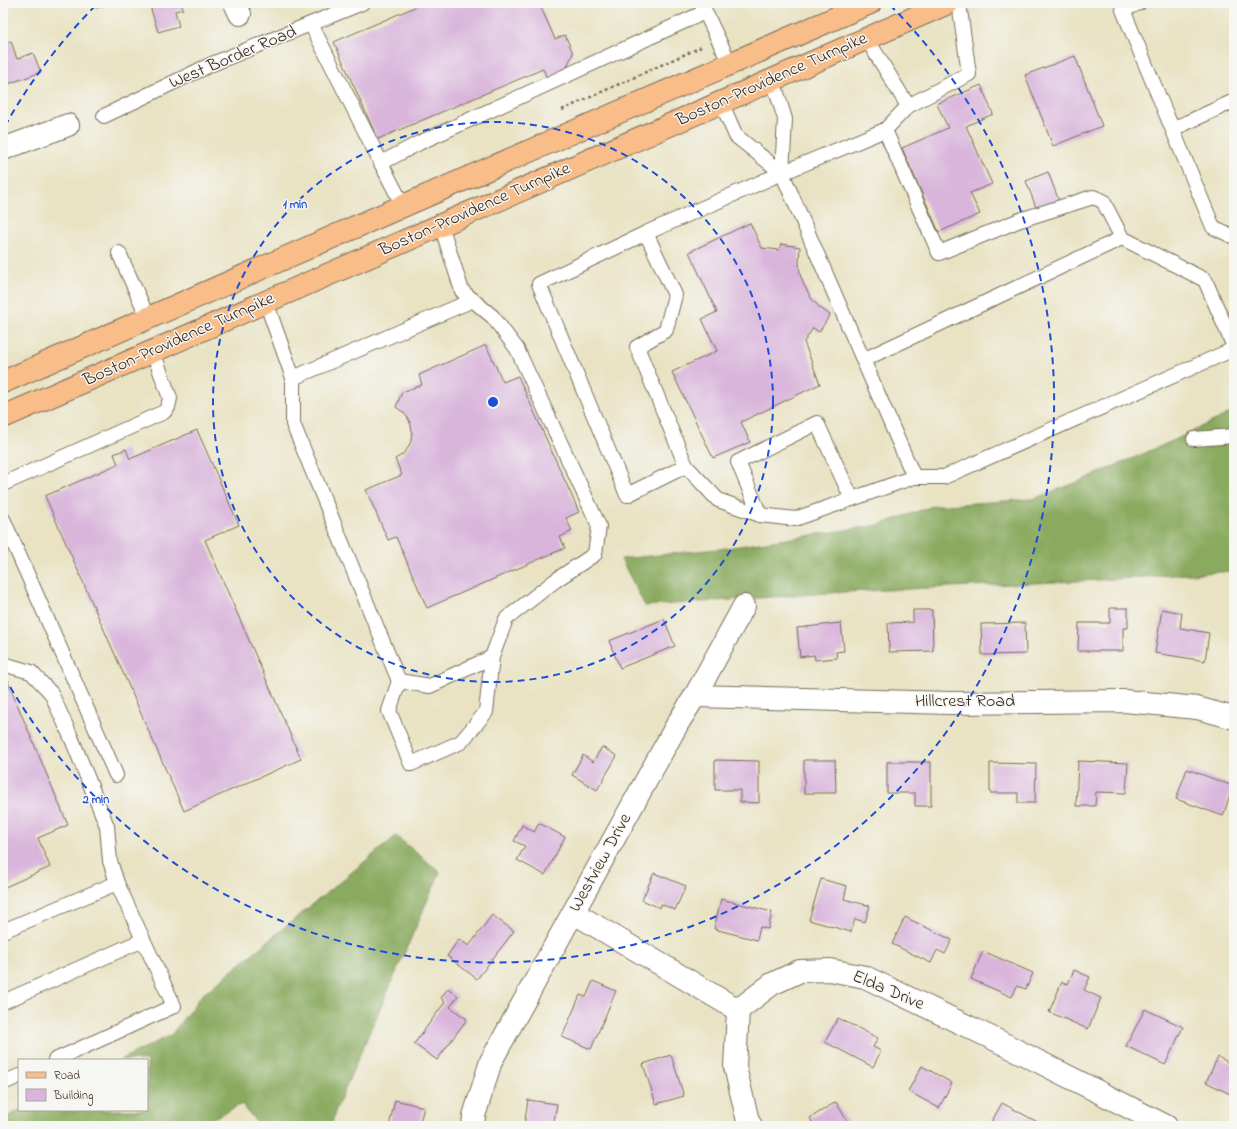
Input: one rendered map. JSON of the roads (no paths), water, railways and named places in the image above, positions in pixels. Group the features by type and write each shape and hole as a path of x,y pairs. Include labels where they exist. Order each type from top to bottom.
{"main road":[{"name":"Boston-Providence Turnpike","path":"3,382 870,3"},
{"name":"Boston-Providence Turnpike","path":"3,417 948,3"}],"street":[{"path":"3,149 68,124"},
{"name":"Westview Drive","path":"473,1126 474,1116 491,1061 744,606"},
{"name":"Hillcrest Road","path":"695,696 950,703 1125,701 1197,708 1234,718"},
{"path":"574,913 738,1010 734,1067 748,1121 751,1126"},
{"name":"Elda Drive","path":"738,1010 772,984 800,971 830,970 865,977 996,1040 1166,1126"}],"lane":[{"name":"West Border Road","path":"104,116 212,64 362,3"},
{"path":"686,466 628,495 539,284 646,233 885,130 908,106 969,74 959,3"},
{"path":"1139,3 1123,10 1213,227 1234,237"},
{"path":"381,163 419,143 703,8 730,64"},
{"path":"311,24 403,206"},
{"path":"867,39 908,106"},
{"path":"773,80 785,119 782,174 914,477"},
{"path":"1173,129 1234,101"},
{"path":"721,102 736,136 782,174"},
{"path":"646,233 675,295 666,330 637,347 686,466 718,500 760,515 795,519 914,477 944,477 1234,348 1205,280 1122,238 1104,201 1093,197 1020,220 939,253 885,130"},
{"path":"266,302 293,378 293,424 398,681 389,711 410,764 461,742 486,712 492,657 506,619 556,580 595,554 599,526 517,349 493,317 462,291 440,225"},
{"path":"863,360 1122,238"},
{"path":"119,253 148,318"},
{"path":"293,378 473,300"},
{"path":"3,484 164,412 168,407 170,398 153,352"},
{"path":"760,515 738,462 817,424 852,499"},
{"path":"1194,439 1234,436"},
{"path":"3,519 116,775"},
{"path":"398,681 430,686 492,657"},
{"path":"3,664 31,672 51,693 71,736 107,826 110,861 117,882 174,1006 56,1059"},
{"path":"3,931 117,882"},
{"path":"3,1002 144,940"},
{"path":"3,1083 18,1076"}]}
